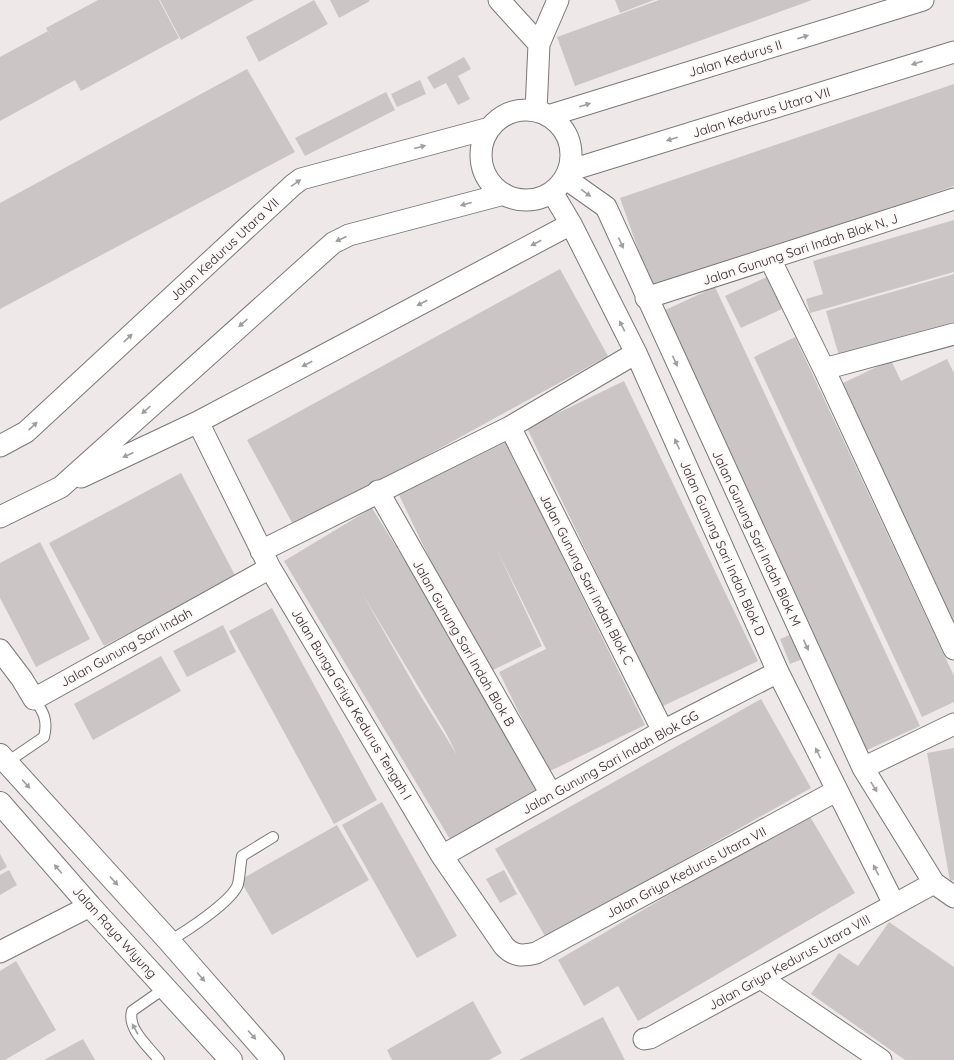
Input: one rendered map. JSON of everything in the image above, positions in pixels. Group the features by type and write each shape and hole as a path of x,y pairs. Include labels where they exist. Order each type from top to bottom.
{"main road":[{"path":"3,759 169,941 273,1060"},
{"name":"Jalan Raya Wiyung","path":"0,803 90,906 231,1060"},
{"path":"207,1033 230,1010"}],"street":[{"path":"499,0 539,44"},
{"path":"542,114 539,44 558,0"},
{"name":"Jalan Kedurus II","path":"542,114 923,0"},
{"name":"Jalan Kedurus Utara VII","path":"562,180 954,52"},
{"path":"523,110 542,114 558,124 565,134 570,153 562,180 541,198 528,200 516,199 493,187 486,176 482,164 481,151 484,139 490,128 499,119 510,113 523,110"},
{"name":"Jalan Kedurus Utara VII","path":"0,446 26,432 293,185 302,179 490,128"},
{"name":"Jalan Gunung Sari Indah Blok D","path":"562,180 571,224 636,353 778,672 836,791 894,904"},
{"name":"Jalan Gunung Sari Indah Blok M","path":"562,180 606,207 646,298 863,768 934,882 954,897"},
{"path":"60,487 333,243 350,235 504,194"},
{"name":"Jalan Gunung Sari Indah Blok N, J","path":"646,298 954,199"},
{"path":"0,517 198,422 571,224"},
{"path":"770,259 824,369 954,649"},
{"path":"824,369 952,339"},
{"path":"266,560 378,492 510,426 636,353"},
{"name":"Jalan Bunga Griya Kedurus Tengah I","path":"198,422 266,560 442,856 507,949 522,956 536,953"},
{"name":"Jalan Gunung Sari Indah Blok C","path":"510,426 663,731"},
{"name":"Jalan Gunung Sari Indah Blok B","path":"378,492 551,794"},
{"name":"Jalan Gunung Sari Indah","path":"34,699 266,560"},
{"path":"0,650 34,699"},
{"name":"Jalan Gunung Sari Indah Blok GG","path":"442,856 663,731 778,672"},
{"path":"863,768 954,724"},
{"name":"Jalan Griya Kedurus Utara VII","path":"536,953 836,791"},
{"name":"Jalan Griya Kedurus Utara VIII","path":"644,1039 650,1038 761,978 934,882"},
{"path":"0,952 90,906"},
{"path":"761,978 881,1060"}],"lane":[{"path":"3,759 44,737 47,725 40,707 34,699"},
{"path":"169,941 187,931 220,905 238,885 242,856 272,837"},
{"path":"159,1060 134,1029 130,1017 132,1011 165,988"}],"building":[{"path":"98,0 159,0 179,38 81,91 75,80 0,121 0,57 48,31 46,28"},
{"path":"160,0 254,0 181,40"},
{"path":"314,0 328,24 259,62 246,37"},
{"path":"330,0 369,0 370,1 339,18"},
{"path":"615,0 654,0 620,13"},
{"path":"659,0 812,0 575,86 557,37"},
{"path":"464,57 471,69 458,76 470,99 458,105 446,83 434,89 427,77"},
{"path":"247,69 295,152 0,309 0,203"},
{"path":"420,80 426,94 397,107 391,94"},
{"path":"954,84 954,186 652,289 620,198"},
{"path":"386,92 395,110 305,156 295,138"},
{"path":"954,220 954,272 810,313 806,299 823,294 813,261"},
{"path":"560,269 608,356 295,528 247,440"},
{"path":"954,274 954,322 839,356 826,311"},
{"path":"767,277 782,309 741,328 725,296"},
{"path":"715,287 920,726 865,751 661,312"},
{"path":"795,337 954,676 954,702 922,717 754,357"},
{"path":"947,359 954,373 954,626 837,386 891,360 901,381"},
{"path":"624,381 758,661 661,707 527,428"},
{"path":"506,442 645,725 548,772 499,672 546,649 496,548 542,646 485,674 399,495"},
{"path":"181,473 236,577 104,646 49,543"},
{"path":"372,508 419,584 539,789 451,841 284,561","holes":["362,593 446,733 457,755 417,690"]},
{"path":"40,542 90,639 36,667 0,598 0,563"},
{"path":"272,608 377,800 334,824 229,631"},
{"path":"223,625 236,652 187,677 173,651"},
{"path":"794,633 805,658 790,664 780,639"},
{"path":"161,656 181,691 93,740 74,704"},
{"path":"761,699 811,788 546,938 495,849"},
{"path":"954,748 954,880 950,881 927,753"},
{"path":"382,802 457,936 417,958 342,825"},
{"path":"808,813 855,893 638,1021 618,986 584,1006 558,960"},
{"path":"337,825 369,880 272,935 240,880"},
{"path":"0,854 7,867 0,871"},
{"path":"9,870 17,885 0,895 0,875"},
{"path":"504,870 517,894 500,903 486,879"},
{"path":"889,922 954,967 954,1060 905,1060 811,994 839,953 858,966"},
{"path":"16,961 56,1030 5,1060 0,1060 0,971"},
{"path":"473,1001 502,1053 489,1060 392,1060 387,1050"},
{"path":"603,1017 625,1060 519,1060"},
{"path":"83,1039 95,1060 44,1060"}]}
